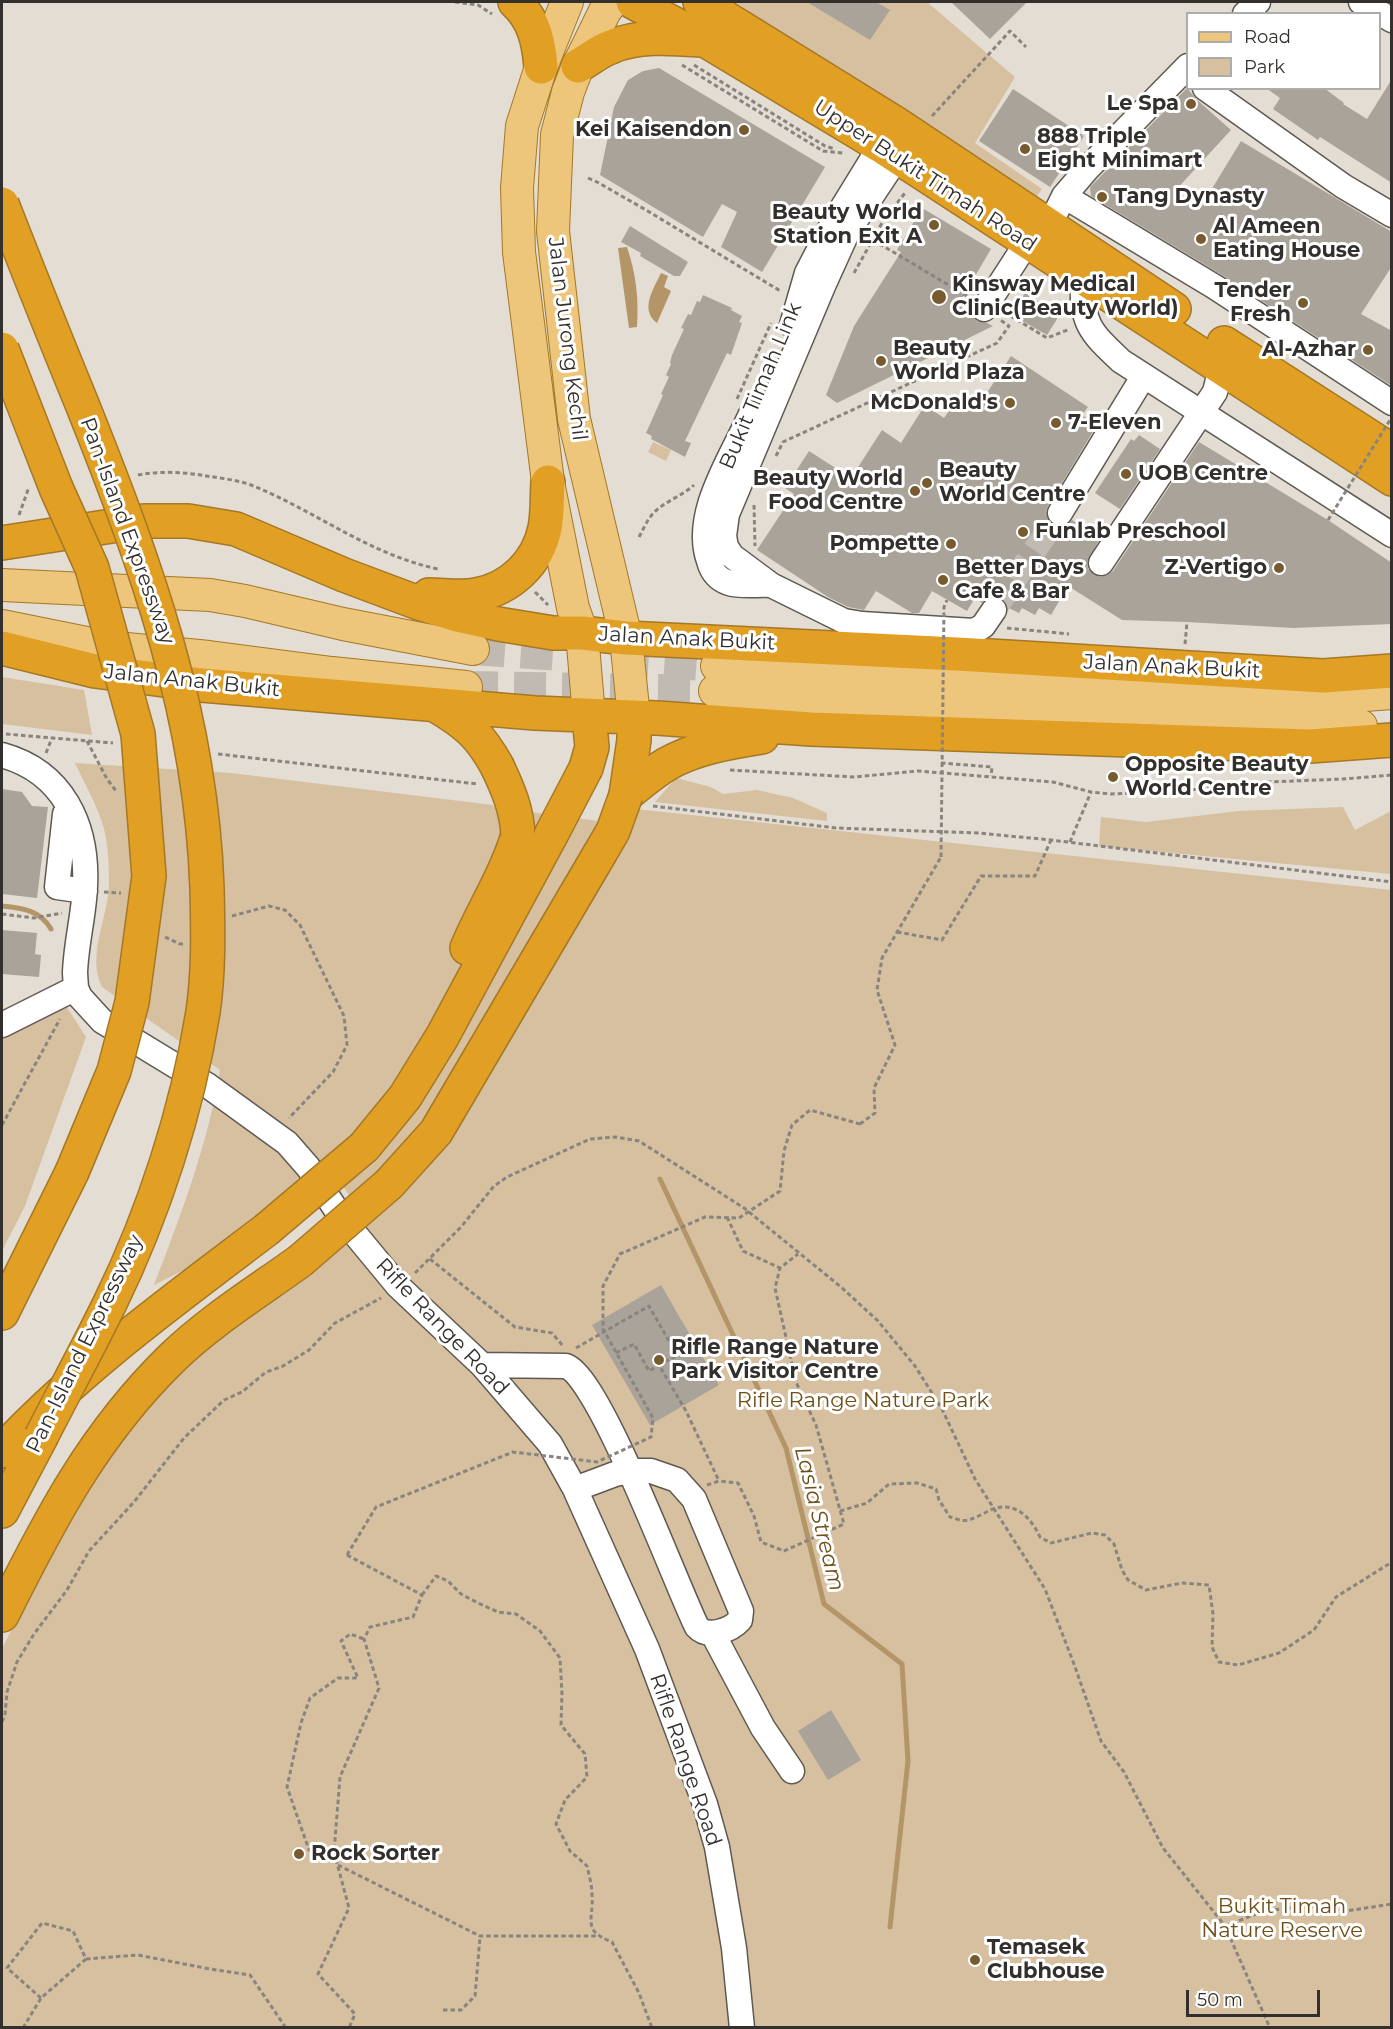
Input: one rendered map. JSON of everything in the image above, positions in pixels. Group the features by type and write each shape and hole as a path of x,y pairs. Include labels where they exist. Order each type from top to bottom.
{"highway":[{"name":"Upper Bukit Timah Road","path":"633,2 695,50 903,136"},
{"name":"Upper Bukit Timah Road","path":"707,4 903,136 1038,233 1193,323 1391,424"},
{"path":"505,9 528,17 539,47 541,68"},
{"path":"578,66 610,47 634,40 668,38 695,50"},
{"name":"Pan-Island Expressway","path":"2,204 124,509 174,664 195,762 205,840 208,931 203,1010 194,1057 163,1169 111,1301 2,1512"},
{"name":"Upper Bukit Timah Road","path":"1038,233 1083,277 1392,479"},
{"path":"2,349 56,488 92,568 138,734 149,876 132,1002 114,1071 72,1172 2,1313"},
{"path":"398,596 474,596 506,585 525,568 540,544 547,518 548,482"},
{"name":"Jalan Anak Bukit","path":"2,543 106,525 144,521 188,521 236,529 344,575 457,615 553,633 1323,676 1392,671"},
{"name":"Jalan Anak Bukit","path":"2,648 95,671 202,685 590,716 811,729 1310,746 1392,740"},
{"path":"434,704 461,720 487,748 512,799 517,816 518,836 504,874 491,896 452,982 442,1037"},
{"path":"2,1451 43,1407 142,1324 266,1230 364,1147 405,1097 442,1037 586,768 592,747 590,716"},
{"path":"2,1615 61,1501 107,1432 172,1358 206,1328 300,1261 389,1184 436,1132 613,831 626,795 634,740 634,718"},
{"path":"626,795 658,770 681,757 735,741 811,729"}],"main road":[{"name":"Jalan Jurong Kechil","path":"567,2 541,68 522,126 518,198 519,252 548,482 573,608 582,633 590,716"},
{"name":"Jalan Jurong Kechil","path":"612,2 605,10 578,66 556,135 553,231 574,419 626,638 634,718"},
{"path":"2,585 210,595 473,649"},
{"name":"Jalan Anak Bukit","path":"2,626 106,647 466,687"},
{"name":"Jalan Anak Bukit","path":"1392,693 1311,699 1078,683 716,678 1313,729 1392,724"}],"street":[{"path":"1361,2 1378,12"},
{"path":"980,303 1088,168 1186,71"},
{"path":"1208,90 1343,186 1392,215"},
{"name":"Bukit Timah Link","path":"771,585 730,584 713,573 704,547 704,528 717,510 754,426 807,273 832,223 903,136"},
{"path":"1064,196 1215,287 1391,424"},
{"path":"1083,277 1082,303 1092,333 1121,362 1392,535"},
{"path":"1101,563 1215,392 1221,368"},
{"path":"1060,513 1143,377"},
{"name":"Bukit Timah Link","path":"717,510 726,547 732,556 771,585 854,624 974,631 988,618"},
{"path":"2,755 19,760 39,771 68,805 68,818 83,847 85,891 75,951 76,988 2,1025"},
{"name":"Rifle Range Road","path":"76,988 87,1006 102,1021 207,1084 287,1143 308,1167 341,1217 398,1286 482,1365 550,1444 580,1487 647,1649 705,1804 717,1847 734,1948 742,2028"},
{"path":"482,1365 566,1366 573,1369 588,1389 630,1471 697,1627 701,1632 713,1634 738,1623 742,1615 694,1499 684,1486 672,1477 651,1470 630,1471 615,1474 580,1487"},
{"path":"713,1634 764,1728 792,1771"}],"path":[{"path":"455,2 505,9"},
{"path":"903,136 1010,31 1026,47"},
{"path":"674,60 823,151 844,153 825,146 695,50"},
{"path":"588,178 783,293"},
{"path":"873,240 980,303 1047,338 1071,328"},
{"path":"780,301 786,288"},
{"path":"737,399 790,323"},
{"path":"773,461 783,442 997,343 1010,326"},
{"path":"1328,520 1391,424"},
{"path":"129,478 155,473 186,473 248,484 287,501 352,536 418,565 448,571"},
{"path":"639,537 651,515 684,494 697,482"},
{"path":"754,498 754,553"},
{"path":"422,1595 347,1555 376,1507 513,1452 597,1462 651,1437 653,1418 603,1329 603,1286 620,1254 705,1216 739,1218 780,1191 784,1151 792,1125 810,1110 860,1124 874,1113 874,1088 896,1045 877,990 882,958 941,857 941,763 947,600"},
{"path":"988,618 1078,634"},
{"path":"1185,645 1187,622"},
{"path":"87,741 107,779 118,794"},
{"path":"941,763 992,768 991,776"},
{"path":"726,770 854,777 918,771 1053,782 1091,792 1111,794 1168,792 1200,789 1218,784 1343,779 1392,774"},
{"path":"1070,842 1091,792"},
{"path":"978,833 1070,842 1392,882"},
{"path":"897,932 942,940 981,876 1035,876 1051,840"},
{"path":"85,891 127,894"},
{"path":"228,910 232,918 269,906 285,910 300,925 344,1016 347,1045 333,1072 275,1133"},
{"path":"2,914 34,918 50,915"},
{"path":"2,1125 63,1012"},
{"path":"2,1722 7,1692 17,1662 34,1634 67,1590 89,1551 134,1502 184,1438 224,1400 242,1392 266,1372 283,1366 309,1350 335,1323 378,1300 398,1286 430,1259 461,1227 494,1186 507,1177 590,1139 616,1137 639,1141 744,1208 841,1287 878,1321 915,1366 942,1409 975,1479 1045,1589 1101,1741 1124,1772 1163,1848 1225,1926 1270,2028"},
{"path":"727,1217 743,1251 780,1268"},
{"path":"705,1486 719,1481 738,1483 754,1515 761,1542 784,1551 844,1524 816,1425 796,1383 775,1288 780,1268 798,1254"},
{"path":"430,1259 514,1328 552,1332 566,1349 577,1348 649,1306 677,1355 649,1371 634,1344 616,1353"},
{"path":"659,1365 686,1411 719,1481"},
{"path":"570,1453 580,1487"},
{"path":"840,1511 867,1503 890,1484 916,1483 936,1490 939,1500 950,1517 966,1521 994,1509 1006,1507 1022,1512 1034,1523 1040,1537 1051,1542 1092,1533 1105,1535 1114,1544 1122,1570 1128,1580 1146,1590 1182,1583 1209,1585 1213,1614 1212,1647 1219,1662 1238,1665 1279,1653 1314,1630 1336,1597 1392,1562"},
{"path":"349,2028 355,2014 318,1974 349,1908 334,1852 340,1777 379,1688 364,1639 370,1627 413,1617 422,1595 436,1576 448,1581 461,1594 478,1603 498,1612 516,1614 540,1631 560,1658 561,1725 585,1754 587,1777 565,1800 556,1824 570,1851 587,1866 592,1894 591,1924 598,1936"},
{"path":"334,1852 309,1850 287,1787 301,1723 310,1698 338,1678 358,1678 341,1641 350,1634 364,1639"},
{"path":"337,1864 480,1936 598,1936 612,1942 639,1993 652,2028"},
{"path":"1225,1926 1264,1911 1305,1906 1346,1911 1392,1904"},
{"path":"41,1998 7,1968 42,1923 73,1931 86,1959"},
{"path":"443,2010 461,2010 475,1996 480,1936"},
{"path":"23,2028 41,1998 86,1959 138,1955 210,1970 250,1975 286,2028"}],"green space":[{"path":"736,2 927,2 1015,77 975,143 1042,189 1034,200 1007,197"},
{"path":"653,442 671,450 666,461 648,452"},
{"path":"2,677 84,690 92,735 2,724"},
{"name":"Rifle Range Nature Park","path":"75,763 231,773 493,805 494,807 628,825 635,809 1391,890 1391,2027 2,2027 2,1649 79,1498 112,1451 154,1401 201,1353 366,1221 325,1159 222,1251 154,1285 184,1206 201,1152 220,1070 102,987 96,962 108,895 107,844 99,815"},
{"path":"676,778 711,787 723,794 757,790 793,798 827,813 827,821 655,802"},
{"path":"1343,807 1355,830 1391,811 1391,874 1099,846 1101,817 1146,822 1239,811"},
{"path":"61,998 86,1037 25,1206 2,1251 2,1027"}],"shaded area":[{"path":"627,247 635,277 638,306 637,327 629,328 618,248"},
{"path":"661,273 668,276 664,287 671,291 657,323 649,312 649,305"}],"building":[{"path":"807,2 876,2 890,10 870,40"},
{"path":"951,2 1027,2 990,39"},
{"path":"659,68 825,167 762,272 721,247 737,212 722,204 703,237 600,175 614,107 628,80 643,71"},
{"path":"1392,79 1392,183 1320,137 1318,140 1273,109 1280,98 1269,90 1327,90 1343,104 1367,119"},
{"path":"1013,89 1084,136 1050,187 979,141"},
{"path":"1186,89 1189,90 1231,130 1174,192 1199,210 1241,141 1392,232 1392,266 1361,314 1392,331 1392,386 1222,275 1091,196 1090,187"},
{"name":"Beauty World Plaza","path":"922,208 991,249 958,305 971,313 977,321 993,326 837,403 826,395 854,326 901,252 897,250"},
{"path":"630,226 688,262 680,276 674,276 621,242"},
{"path":"1025,293 1060,314 1047,335 1012,315"},
{"path":"703,295 732,308 731,310 742,316 739,322 742,323 731,355 727,353 685,441 691,443 685,457 651,439 652,436 646,433 669,377 666,375 684,329 681,328 688,314 691,315 697,301 700,302"},
{"path":"1011,356 1088,407 1082,415 1097,425 1046,512 1048,520 1053,525 1066,526 1072,520 1101,537 1087,562 1088,569 1093,574 1101,577 1113,571 1199,442 1328,520 1392,563 1392,624 1293,628 1122,620 1068,586 1051,615 1039,608 1035,615 1022,608 1019,613 1007,607 1003,599 995,596 987,597 982,603 975,598 967,611 932,591 919,613 912,613 876,591 864,610 848,607 828,597 757,550 794,494 785,488 809,451 851,478 882,430 901,443 925,405 944,418 957,399 975,411"},
{"name":"UOB Centre","path":"1139,435 1160,449 1120,509 1095,493 1131,439 1134,441"},
{"path":"2,789 22,792 32,806 48,807 37,898 2,894"},
{"path":"2,930 37,933 35,954 41,955 39,977 2,974"},
{"name":"Rifle Range Nature Park Visitor Centre","path":"661,1285 719,1385 650,1425 592,1325"},
{"path":"831,1710 861,1760 828,1780 798,1731"}],"waterway":[{"path":"2,906 23,909 36,914 51,929"},
{"name":"Lasia Stream","path":"660,1179 786,1448 824,1604 902,1664 908,1761 890,1927"}],"tunnel":[{"path":"994,610 1060,513"},
{"path":"473,649 717,666"},
{"path":"466,687 715,691"}],"place":[{"name":"Le Spa","path":"1191,104"},
{"name":"Kei Kaisendon","path":"744,130"},
{"name":"888 Triple Eight Minimart","path":"1025,149"},
{"name":"Tang Dynasty","path":"1102,197"},
{"name":"Beauty World Station Exit A","path":"934,225"},
{"name":"Al Ameen Eating House","path":"1201,239"},
{"name":"Kinsway Medical Clinic(Beauty World)","path":"939,297"},
{"name":"Tender Fresh","path":"1303,303"},
{"name":"Al-Azhar","path":"1368,350"},
{"name":"Beauty World Plaza","path":"881,361"},
{"name":"McDonald's","path":"1010,403"},
{"name":"7-Eleven","path":"1056,423"},
{"name":"UOB Centre","path":"1126,474"},
{"name":"Beauty World Centre","path":"927,483"},
{"name":"Beauty World Food Centre","path":"915,491"},
{"name":"Funlab Preschool","path":"1023,532"},
{"name":"Pompette","path":"951,544"},
{"name":"Z-Vertigo","path":"1279,568"},
{"name":"Better Days Cafe & Bar","path":"943,580"},
{"name":"Opposite Beauty World Centre","path":"1113,777"},
{"name":"Rifle Range Nature Park Visitor Centre","path":"659,1360"},
{"name":"Rock Sorter","path":"299,1854"},
{"name":"Temasek Clubhouse","path":"975,1960"}],"park label":[{"name":"Bukit Timah Nature Reserve","path":"1282,1919"}]}
